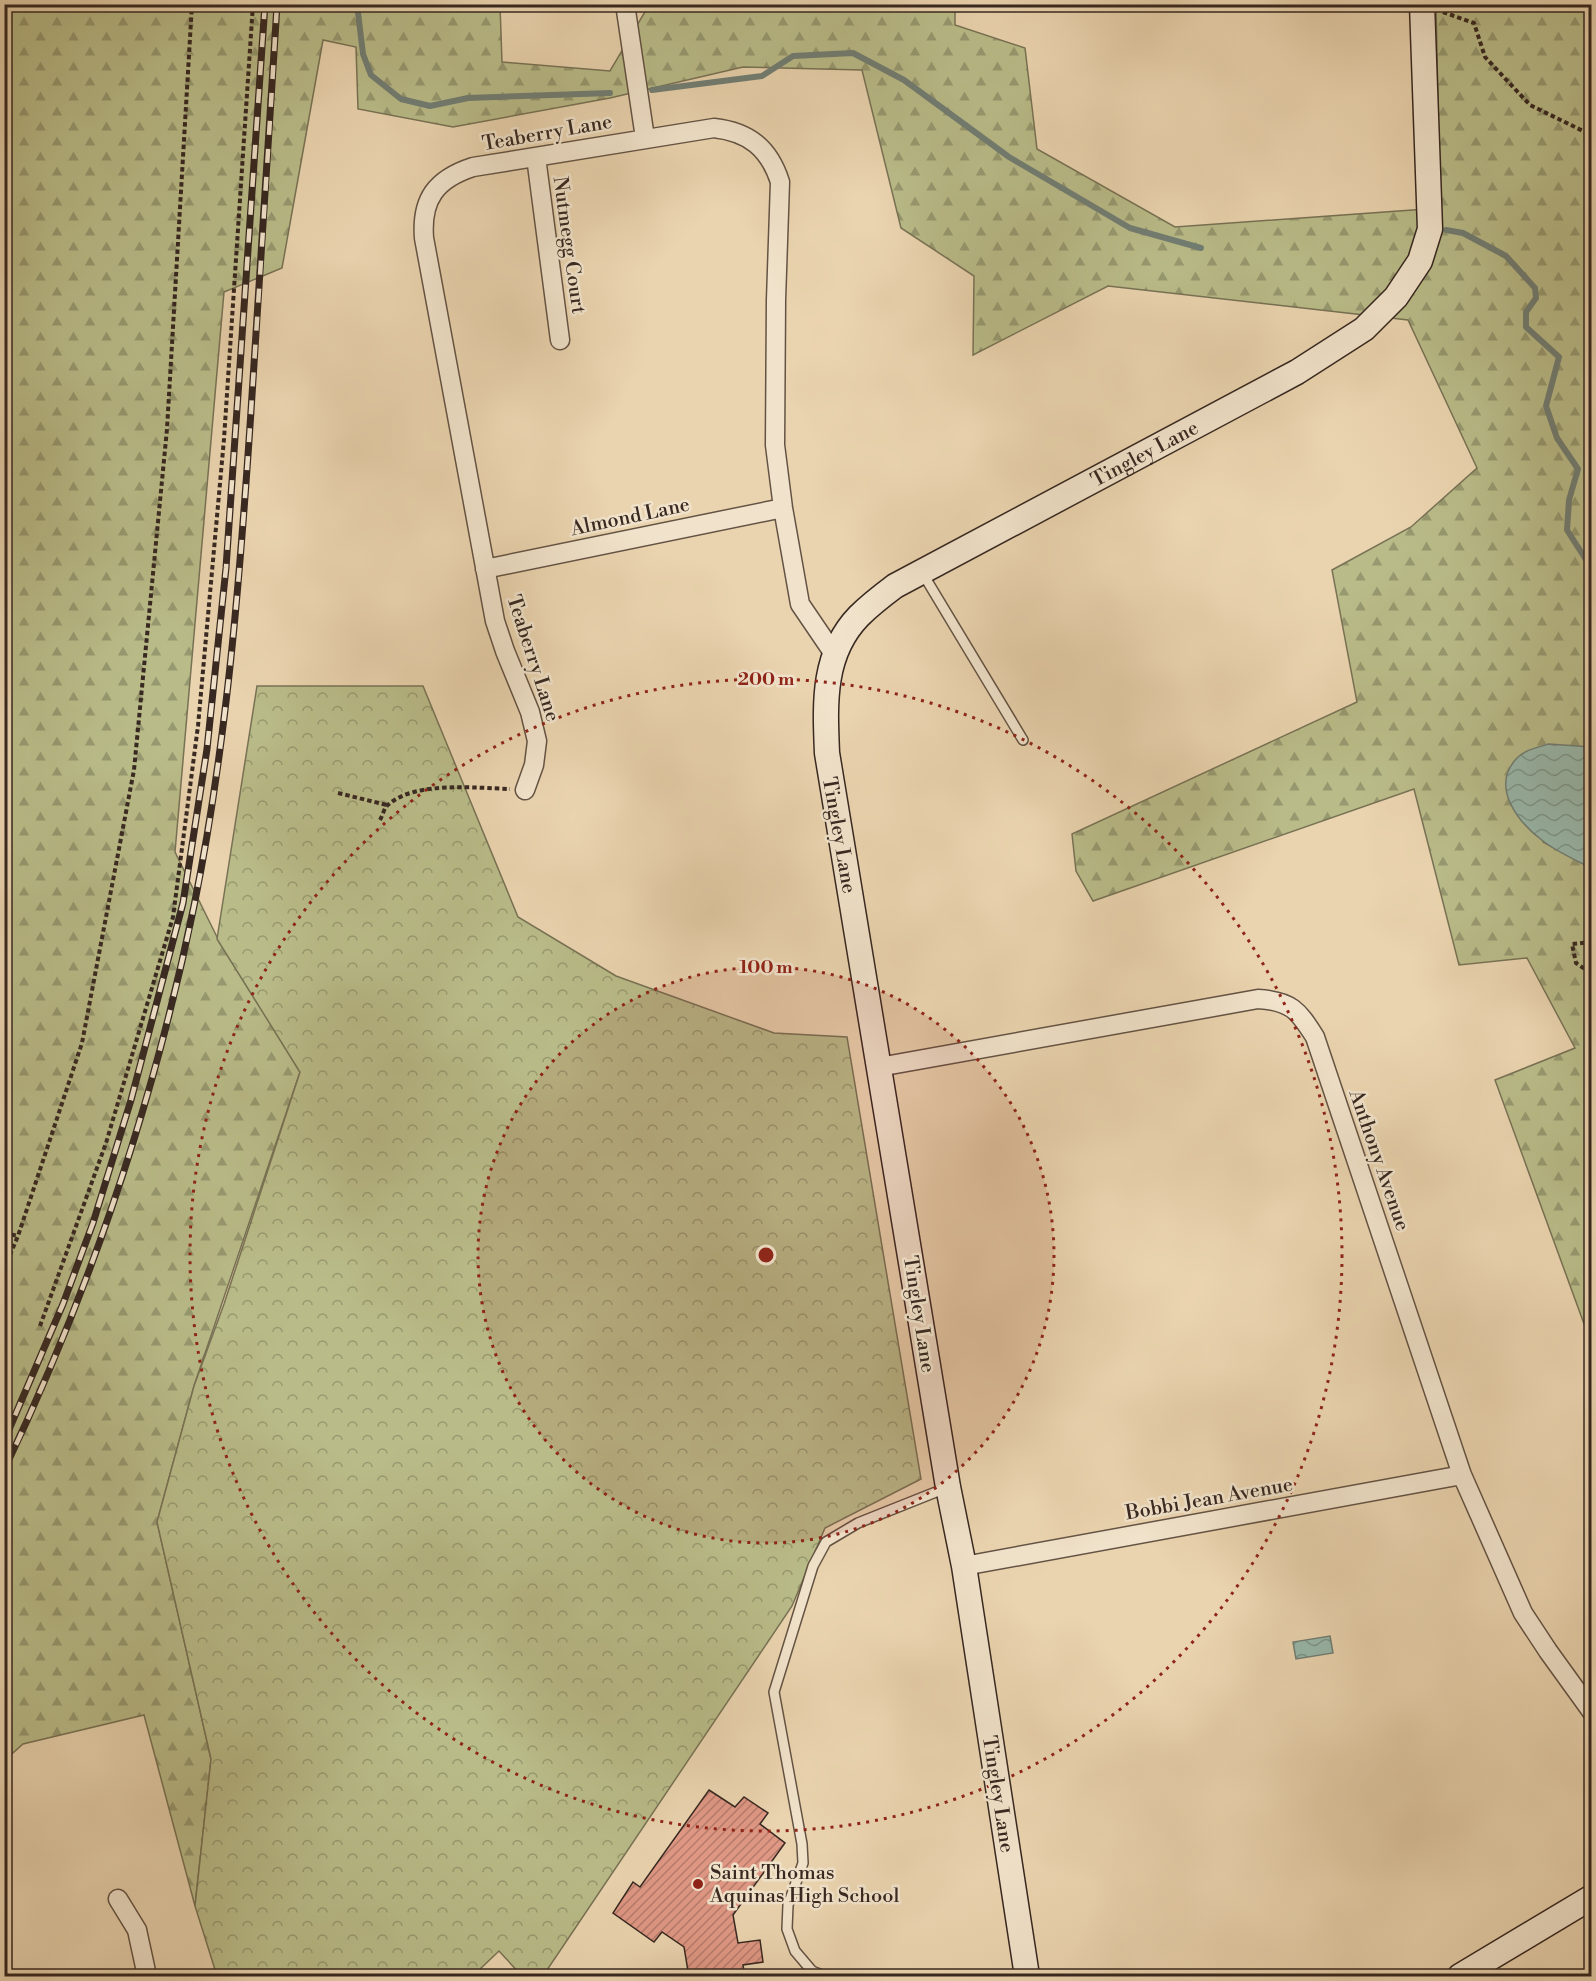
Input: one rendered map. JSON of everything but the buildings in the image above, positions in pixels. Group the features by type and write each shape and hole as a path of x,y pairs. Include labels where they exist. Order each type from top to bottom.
{"street":[{"path":"625,4 645,138"},
{"name":"Tingley Lane","path":"1027,1977 964,1566 948,1487 826,753 825,708 834,654 858,617 895,586 1297,372 1364,329 1396,297 1420,261 1430,229 1422,5"},
{"name":"Teaberry Lane","path":"525,790 534,765 537,741 530,712 495,621 424,238 425,209 432,192 455,173 473,167 714,128 728,129 748,137 769,156 780,182 775,445 783,508 800,604 834,654"},
{"name":"Nutmegg Court","path":"536,157 560,340"},
{"name":"Almond Lane","path":"485,569 783,508"},
{"name":"Anthony Avenue","path":"879,1067 1258,999 1276,1000 1293,1008 1315,1037 1462,1475 1523,1613 1592,1712"},
{"name":"Bobbi Jean Avenue","path":"964,1566 1462,1475"},
{"path":"1460,1977 1592,1897"},
{"path":"118,1899 137,1930 147,1977"}],"lane":[{"path":"921,572 1023,741"},
{"path":"825,1977 812,1971 795,1951 787,1929 788,1905 803,1863 802,1845 774,1692 813,1566 826,1542 858,1523 948,1487"}],"path":[{"path":"4,1269 18,1236 82,1043 134,770 167,429 192,4"},
{"path":"40,1326 106,1143 173,917 198,726 224,439 253,4"},
{"path":"1422,5 1474,23 1485,57 1530,105 1592,137"},
{"path":"380,820 387,805 400,797 424,790 446,787 525,790"},
{"path":"339,793 387,805"},
{"path":"1592,942 1572,944 1576,963 1592,974"},
{"path":"4,1233 18,1236"}],"green space":[{"path":"5,5 500,5 502,62 610,71 649,5 955,5 955,25 1025,48 1037,149 1175,227 1440,208 1436,5 1591,5 1591,747 1543,842 1591,868 1591,1343 1495,1080 1575,1048 1527,958 1459,965 1414,789 1093,901 1076,871 1072,834 1357,702 1332,570 1411,527 1477,468 1408,320 1108,286 973,355 974,276 901,228 862,70 743,67 610,98 453,127 358,109 356,47 323,40 282,268 224,292 175,852 218,939 300,1072 194,1386 157,1522 211,1759 195,1906 144,1715 23,1744 5,1760"},
{"path":"257,686 423,686 518,917 616,976 774,1033 847,1037 921,1479 825,1528 792,1606 543,1976 522,1976 499,1951 478,1971 484,1976 217,1976 195,1906 211,1759 157,1522 194,1386 224,1304 300,1072 217,939"}],"water":[{"path":"1549,744 1591,747 1591,868 1554,849 1525,825 1517,815 1507,793 1506,782 1509,770 1516,759 1527,751"},
{"path":"1330,1636 1333,1653 1296,1659 1293,1642"}],"waterway":[{"path":"357,4 363,54 371,75 401,99 430,106 468,98 610,93"},
{"path":"652,90 762,76 793,56 853,53 904,80 1009,157 1130,228 1201,248"},
{"path":"1446,230 1463,233 1506,256 1535,288 1536,298 1526,312 1526,327 1559,357 1546,406 1557,438 1578,469 1569,500 1567,530 1592,569"}],"railway":[{"path":"4,1441 63,1304 93,1223 131,1100 183,903 207,749 226,568 265,4"},
{"path":"4,1470 64,1334 116,1194 160,1051 194,906 224,722 237,598 277,4"}],"place":[{"name":"Saint Thomas Aquinas High School","path":"698,1884"}]}
